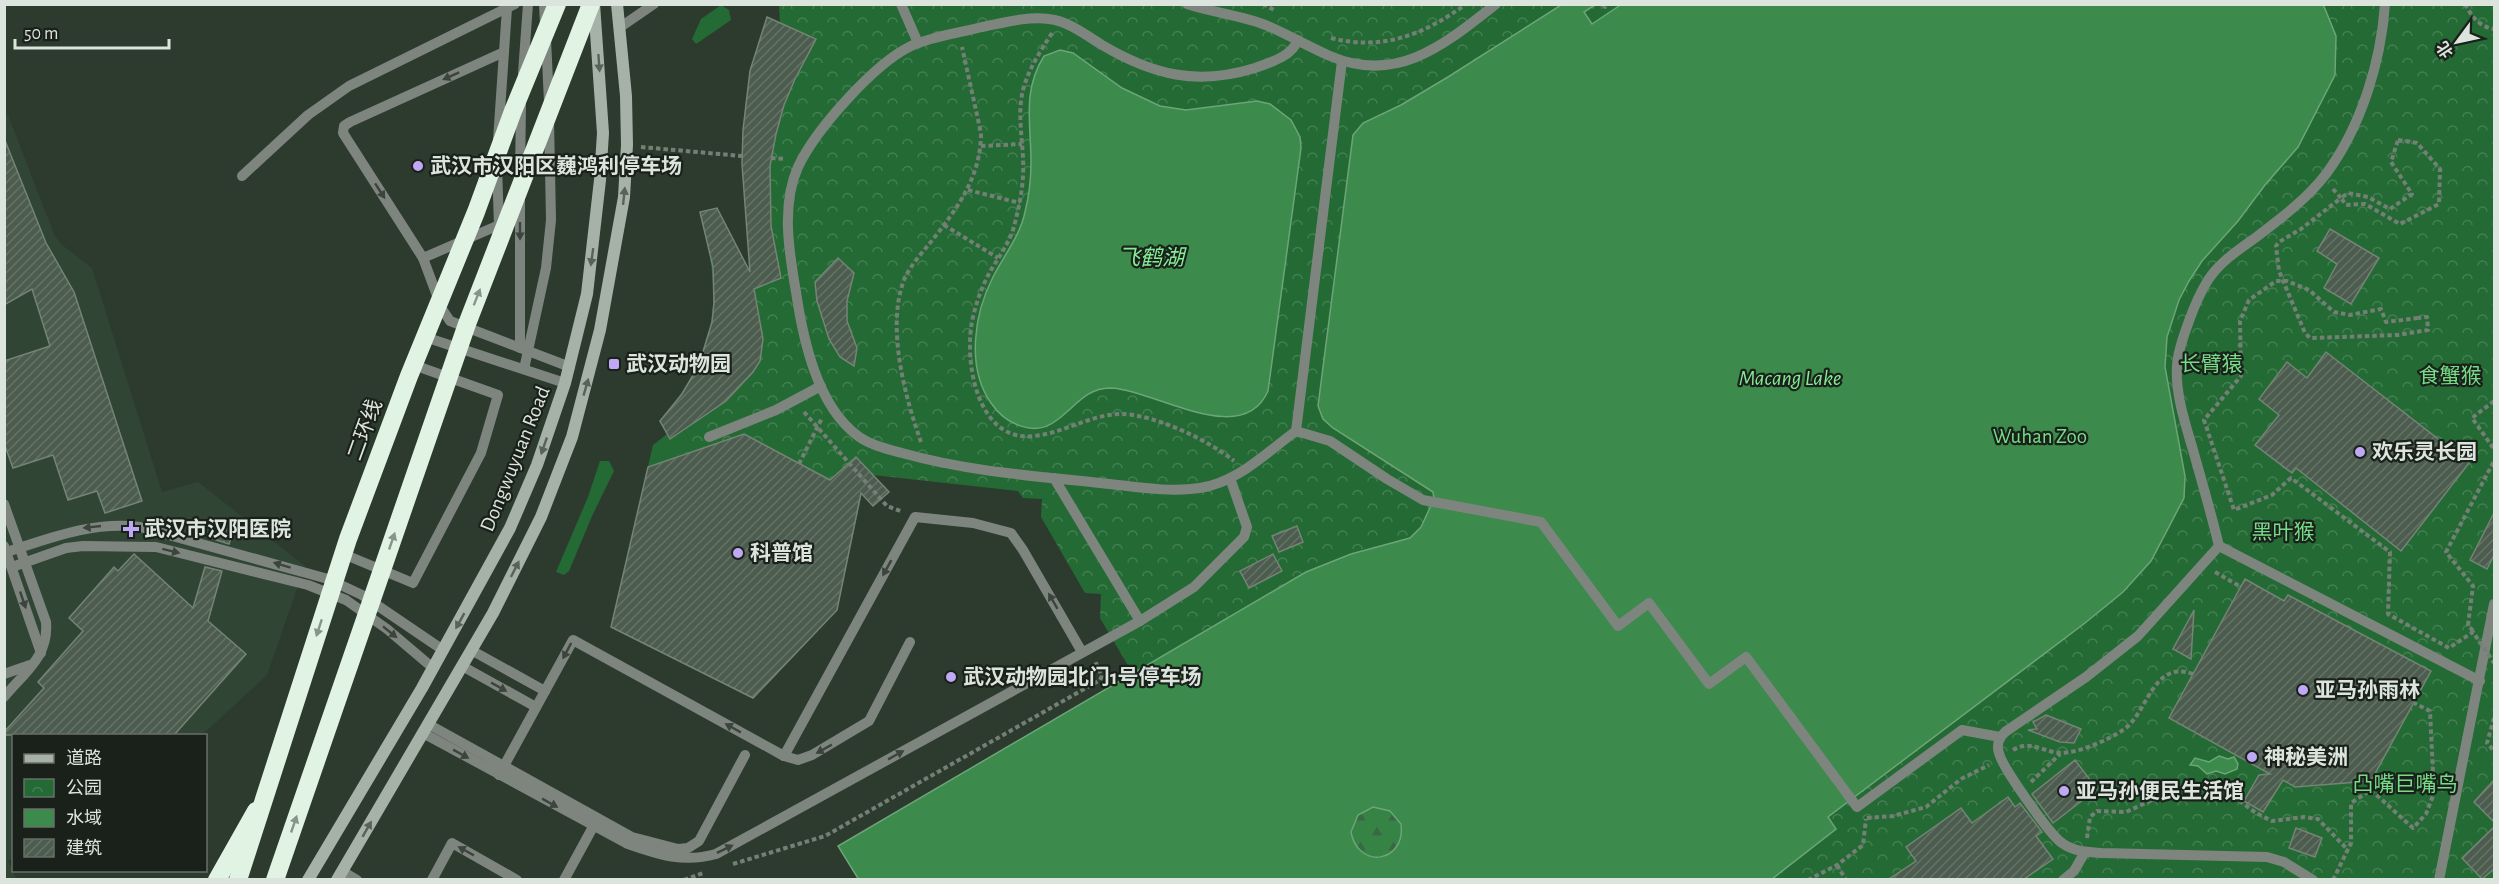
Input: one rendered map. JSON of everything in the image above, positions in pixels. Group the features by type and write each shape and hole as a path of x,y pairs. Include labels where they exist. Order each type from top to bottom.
{"highway":[{"name":"二环线","path":"238,879 348,538 409,376 557,4"},
{"path":"275,879 467,324 593,4"},
{"path":"217,879 265,794"}],"main road":[{"name":"Dongwuyuan Road","path":"308,879 433,668 514,520 537,465 566,383 587,294 600,180 603,133 593,4"},
{"name":"Dongwuyuan Road","path":"340,875 493,613 541,516 572,437 590,373 609,290 624,197 627,145 626,96 617,4"}],"lane":[{"path":"524,369 520,114 528,4"},
{"path":"524,349 546,268 551,220 552,166 544,4"},
{"path":"620,28 654,4"},
{"path":"901,4 918,43"},
{"path":"1187,4 1246,19 1342,61 1378,66 1417,58 1446,41 1496,4"},
{"path":"2385,4 2376,62 2350,132 2322,178 2280,219 2235,252 2208,280 2194,307 2180,348 2177,384 2218,546 2480,681"},
{"path":"423,258 499,225 496,179 499,112 511,6"},
{"path":"242,176 308,115 349,86 511,6"},
{"path":"1298,40 1289,53 1262,65 1223,75 1198,77 1167,74 1138,64 1059,21 1029,19 918,43 893,57 856,91 822,131 796,171 788,220 792,269 806,347 829,403 839,417 859,437 887,449 927,460 1054,478 1180,489 1199,488 1230,478 1244,469 1296,431 1342,61"},
{"path":"504,52 344,126 343,133 423,258 442,309 450,321 570,367"},
{"path":"411,364 498,395 481,453 413,583 341,553 422,334 566,383"},
{"path":"709,437 754,420 822,386"},
{"path":"1296,431 1330,441 1416,497 1433,503 1541,522 1618,626 1649,603 1709,684 1746,657 1854,803 1962,730 2000,737"},
{"path":"1054,478 1140,621"},
{"path":"501,771 593,827 658,855 682,859 724,851 1140,621 1194,587 1244,537 1247,527 1230,478"},
{"path":"4,504 46,622 46,644 42,653 4,697"},
{"path":"784,756 915,517 973,523 1011,533 1085,650"},
{"path":"42,653 6,549 20,548 82,528 109,526 133,526 168,533 328,579 362,595 443,650"},
{"path":"12,567 66,548 143,545 308,585 346,600 387,629 433,668"},
{"path":"2218,546 2138,636 2000,737 1998,747 2000,758 2058,840 2064,845 2085,852 2266,857 2284,862 2313,879"},
{"path":"2439,879 2494,604"},
{"path":"501,771 573,640 784,756 798,760 812,755 869,721 910,642"},
{"path":"471,650 545,691"},
{"path":"4,674 32,665"},
{"path":"462,666 536,707"},
{"path":"425,729 501,771 632,837 678,849 688,848 699,842"},
{"path":"682,859 699,842 745,755"},
{"path":"564,879 593,827"},
{"path":"432,879 452,843 517,879"},
{"path":"2063,879 2074,871 2085,852"},
{"path":"340,875 357,879"}],"path":[{"path":"1263,4 1278,12"},
{"path":"1327,37 1355,43 1395,41 1431,28 1466,4"},
{"path":"1603,4 1605,7 1608,4"},
{"path":"2465,4 2482,26 2494,29"},
{"path":"1059,21 1033,63 1023,91 1023,175 1020,203 1012,232 983,286 973,316 969,340 972,376 976,392 985,409 996,422 1016,435 1029,437 1105,416 1136,415 1204,441 1244,469"},
{"path":"927,460 912,417 897,342 896,319 905,279 915,261 968,190 975,175 981,146 980,123 959,33"},
{"path":"2322,178 2341,198 2346,205 2365,204 2400,224 2439,204 2440,169 2417,143 2398,140 2391,162 2412,194 2390,209 2368,197 2348,193 2341,198 2301,229 2279,242 2276,246 2279,271 2305,333 2310,338 2398,335 2428,330 2427,317 2386,322 2381,309 2350,315 2334,312 2309,290 2287,281 2277,281 2249,300 2239,327 2241,376 2204,420 2234,510 2272,495 2291,478 2390,552 2388,614 2449,648 2473,632"},
{"path":"981,146 1022,144"},
{"path":"627,145 742,156"},
{"path":"968,190 1020,203"},
{"path":"944,225 998,258"},
{"path":"793,400 887,506 915,517"},
{"path":"2494,401 2472,418 2494,448"},
{"path":"800,464 829,403"},
{"path":"2494,461 2446,552 2473,586 2468,625 2494,663"},
{"path":"2202,565 2241,587"},
{"path":"730,865 825,836 1100,680 1102,676 1085,650"},
{"path":"1866,819 1893,816 1926,807 1961,779 2018,747 2027,745 2060,753 2081,749 2120,732 2134,720 2143,703 2162,679 2181,671 2193,674"},
{"path":"2333,879 2348,850 2352,836 2352,803 2371,790 2413,828 2426,814 2434,793 2430,711 2414,703"},
{"path":"2494,718 2487,743 2494,751"},
{"path":"2022,790 2060,753"},
{"path":"2085,852 2089,820 2094,813 2100,809 2126,812 2174,790 2203,796 2233,796 2256,813 2272,821 2309,816 2318,819 2348,850"},
{"path":"1808,879 1837,865 1863,845 1866,819 1854,803"},
{"path":"1837,865 1846,879"},
{"path":"684,879 711,871"}],"shaded area":[{"name":"武汉市汉阳医院","path":"8,115 54,234 61,244 92,268 162,492 198,482 305,566 267,675 203,734 12,734 12,858 8,861 16,878 5,880 4,116"}],"green space":[{"path":"721,5 729,10 731,20 696,44 692,39 701,19"},
{"name":"Wuhan Zoo","path":"779,5 2494,5 2494,879 1772,879 1836,829 1428,513 1410,538 1351,554 1306,572 1133,674 1100,618 1101,594 1085,593 1041,517 1042,499 1023,498 1018,491 873,475 856,457 841,470 862,493 837,610 753,698 611,627 649,462 694,450 684,430 670,438 659,421 694,372 705,348 711,323 712,271 700,212 717,208 746,270 756,267 743,172 745,110 749,79 767,17 780,23"},
{"path":"684,430 695,451 649,462 653,445 667,434 669,438"},
{"path":"600,461 609,461 614,471 569,571 564,575 556,572 588,497"},
{"path":"1372,807 1382,807 1395,814 1402,827 1402,837 1395,850 1382,857 1372,857 1363,853 1356,846 1352,837 1352,827 1356,818 1363,811"}],"water":[{"name":"Macang Lake","path":"1622,4 2323,4 2336,36 2335,75 2298,147 2202,261 2189,281 2179,300 2167,337 2165,367 2185,476 2184,498 2151,561 2123,592 2085,623 1828,817 1836,829 1772,879 859,880 838,846 1306,572 1351,554 1410,538 1421,527 1434,499 1433,492 1333,428 1323,419 1318,406 1353,135 1363,123 1401,105 1448,77 1561,5 1595,5 1584,12 1592,24","holes":["1373,807 1390,811 1401,824 1401,837 1396,847 1389,854 1380,857 1362,852 1355,844 1351,832 1358,815"]},
{"name":"飞鹤湖","path":"1060,50 1073,53 1122,88 1160,106 1186,110 1257,101 1270,104 1291,120 1300,137 1301,148 1268,391 1256,408 1239,416 1218,416 1110,388 1087,395 1048,425 1030,428 1004,417 991,403 983,389 976,357 977,324 986,292 1023,221 1031,175 1029,108 1033,82 1044,56"},
{"path":"2219,756 2228,759 2234,757 2238,764 2237,769 2225,774 2216,771 2207,774 2198,766 2190,765 2195,758 2209,762"}],"building":[{"path":"767,17 816,39 784,105 770,166 771,226 781,278 754,289 763,339 760,361 753,372 726,401 670,439 660,421 682,394 699,365 712,322 713,267 700,212 717,208 750,272 742,164 743,130 750,71"},
{"path":"4,138 46,243 74,292 142,501 105,513 97,491 68,500 53,455 13,468 4,443 4,361 50,346 32,289 4,305"},
{"path":"2330,229 2379,258 2351,304 2324,288 2337,264 2317,251"},
{"path":"838,258 854,273 847,301 847,321 857,348 854,366 840,357 829,339 817,301 815,282"},
{"name":"欢乐灵长园","path":"2326,352 2469,463 2401,551 2296,468 2292,473 2255,445 2279,415 2259,399 2287,362 2307,378"},
{"name":"科普馆","path":"744,434 830,480 856,457 889,492 873,506 861,493 837,610 753,698 611,627 648,467"},
{"path":"2494,513 2494,555 2487,569 2470,560"},
{"path":"217,523 234,527 229,544 213,539"},
{"path":"1297,526 1303,542 1279,552 1272,536"},
{"path":"134,554 193,608 205,567 222,571 208,621 246,654 175,734 4,735 4,732 44,688 38,682 83,631 69,618 114,567 118,571"},
{"path":"1273,554 1282,571 1249,588 1240,571"},
{"name":"亚马孙雨林","path":"2245,579 2284,601 2288,595 2431,671 2371,781 2295,787 2283,780 2263,812 2244,801 2259,775 2270,774 2169,718"},
{"path":"2194,610 2191,659 2173,649"},
{"path":"2046,715 2081,729 2074,743 2060,742 2028,730 2037,729 2033,722"},
{"name":"亚马孙便民生活馆","path":"2075,760 2097,789 2053,823 2032,794"},
{"path":"2494,780 2494,822 2474,802"},
{"path":"2008,797 2015,807 2020,803 2042,832 2036,836 2053,859 2024,879 1889,879 1916,861 1906,847 1961,808 1972,823"},
{"path":"2494,827 2494,869 2482,879 2462,858"},
{"path":"2296,828 2322,838 2315,857 2289,848"}],"place":[{"name":"武汉市汉阳区巍鸿利停车场","path":"418,166"},
{"name":"武汉动物园","path":"614,364"},
{"name":"欢乐灵长园","path":"2360,452"},
{"name":"武汉市汉阳医院","path":"131,529"},
{"name":"科普馆","path":"738,553"},
{"name":"武汉动物园北门1号停车场","path":"951,677"},
{"name":"亚马孙雨林","path":"2303,690"},
{"name":"神秘美洲","path":"2252,757"},
{"name":"亚马孙便民生活馆","path":"2064,791"}],"park label":[{"name":"长臂猿","path":"2211,364"},
{"name":"食蟹猴","path":"2450,376"},
{"name":"黑叶猴","path":"2283,532"},
{"name":"凸嘴巨嘴鸟","path":"2405,784"}]}
